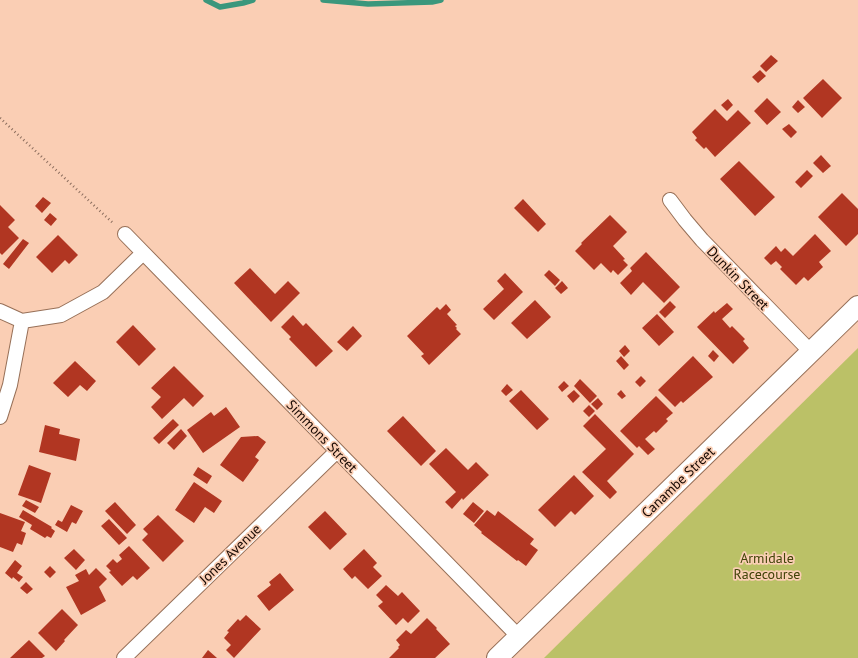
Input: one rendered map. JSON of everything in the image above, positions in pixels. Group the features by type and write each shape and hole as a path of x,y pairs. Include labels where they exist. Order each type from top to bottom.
{"street":[{"name":"Dunkin Street","path":"670,200 702,240 811,352"},
{"name":"Simmons Street","path":"125,234 519,637"},
{"path":"0,311 22,321 61,315 103,292 143,253"},
{"name":"Canambe Street","path":"497,658 858,306"},
{"path":"0,417 10,385 22,321"},
{"name":"Jones Avenue","path":"124,658 337,451"}],"path":[{"path":"0,118 125,234"}],"green space":[{"name":"Armidale Racecourse","path":"858,348 858,658 544,658"}],"building":[{"path":"771,55 778,61 766,72 760,66"},
{"path":"760,70 766,76 758,83 752,77"},
{"path":"823,79 842,98 822,118 803,98"},
{"path":"767,98 781,112 767,125 754,111"},
{"path":"728,99 733,105 727,111 721,105"},
{"path":"798,100 805,107 798,113 792,107"},
{"path":"715,109 727,121 738,110 751,123 715,157 706,147 704,149 695,140 697,138 692,132"},
{"path":"789,124 797,132 791,138 782,129"},
{"path":"821,155 831,166 823,173 813,163"},
{"path":"739,161 775,197 755,216 720,179"},
{"path":"807,170 813,176 801,188 795,182"},
{"path":"842,193 858,209 858,234 846,246 818,217"},
{"path":"43,197 51,203 42,213 35,206"},
{"path":"523,199 546,224 538,232 514,208"},
{"path":"0,205 15,220 8,227 19,238 2,255 0,253"},
{"path":"50,213 57,219 51,226 44,220"},
{"path":"610,215 627,232 613,246 625,259 623,260 628,265 618,275 613,270 611,273 601,263 594,270 575,251 582,244 581,243"},
{"path":"815,234 831,251 819,262 823,267 808,281 804,277 796,285 780,269 782,267 776,261 771,265 764,258 776,246 781,252 785,248 793,256"},
{"path":"58,235 78,255 69,264 65,260 52,273 36,257"},
{"path":"23,239 29,243 9,269 3,264"},
{"path":"646,252 680,287 664,303 643,282 631,295 620,283 632,271 630,268"},
{"path":"250,268 275,294 288,281 300,293 271,322 234,283"},
{"path":"549,270 560,280 555,286 544,275"},
{"path":"505,273 523,292 494,320 483,309 504,289 497,281"},
{"path":"562,281 568,288 561,294 555,288"},
{"path":"535,300 551,317 527,339 511,323"},
{"path":"670,301 676,307 665,318 659,312"},
{"path":"727,303 733,309 722,319 730,328 732,326 745,339 743,341 749,348 733,364 697,327 714,311 715,313"},
{"path":"446,304 451,310 447,314 457,325 455,326 457,328 456,329 461,334 429,365 421,356 424,354 407,336 437,307 440,310"},
{"path":"657,314 674,332 659,346 642,328"},
{"path":"293,315 303,326 306,323 333,351 316,367 289,339 291,337 281,327"},
{"path":"133,325 156,349 139,366 116,342"},
{"path":"353,326 362,336 347,351 337,342"},
{"path":"625,345 630,351 624,357 619,351"},
{"path":"713,350 719,356 714,362 708,356"},
{"path":"621,356 629,365 624,370 616,361"},
{"path":"693,356 713,377 683,403 681,401 675,407 658,390"},
{"path":"75,361 96,381 87,391 80,385 68,397 53,383"},
{"path":"174,366 204,396 193,407 184,398 162,419 151,407 161,397 151,388"},
{"path":"641,376 646,381 640,387 635,382"},
{"path":"580,379 597,396 590,403 574,386"},
{"path":"564,381 569,386 562,392 558,387"},
{"path":"507,384 513,390 506,396 501,391"},
{"path":"521,390 549,419 537,430 509,401"},
{"path":"574,390 580,396 573,403 567,396"},
{"path":"621,390 626,396 622,399 617,394"},
{"path":"656,396 673,413 666,419 668,421 656,433 654,431 645,439 655,449 648,455 639,446 637,448 620,431"},
{"path":"598,398 603,404 597,410 591,404"},
{"path":"589,405 595,411 589,417 583,411"},
{"path":"226,407 240,427 203,453 187,430 211,412 214,416"},
{"path":"595,414 634,454 607,481 617,492 610,499 582,472 606,449 583,426"},
{"path":"403,416 436,451 421,466 387,431"},
{"path":"173,419 179,425 159,444 153,438"},
{"path":"45,425 60,429 59,434 80,439 76,461 39,452"},
{"path":"181,429 187,436 174,450 167,443"},
{"path":"258,436 266,442 255,457 259,460 243,482 220,465 241,437"},
{"path":"446,448 468,470 476,462 489,475 463,500 462,498 452,509 445,502 456,492 429,464"},
{"path":"29,465 51,473 41,503 18,495"},
{"path":"198,467 212,476 207,484 193,475"},
{"path":"574,475 594,496 575,515 571,511 555,527 538,510"},
{"path":"194,482 222,501 214,513 205,507 194,523 175,510"},
{"path":"26,500 39,507 35,513 22,506"},
{"path":"115,502 136,525 127,534 105,511"},
{"path":"473,502 484,511 474,523 463,514"},
{"path":"71,505 83,511 76,524 72,522 67,532 55,525 58,520 62,522"},
{"path":"23,510 52,527 51,528 55,531 51,538 47,536 45,538 30,529 32,525 19,517"},
{"path":"487,510 495,516 498,511 534,539 530,544 538,550 526,566 518,560 517,561 481,533 482,532 474,525"},
{"path":"325,511 347,534 330,550 308,527"},
{"path":"0,513 25,522 21,531 26,533 22,545 17,543 13,552 0,547"},
{"path":"158,515 184,541 163,562 142,540 148,534 143,529"},
{"path":"109,519 127,538 119,545 101,526"},
{"path":"129,546 150,568 137,580 133,576 122,586 109,572 111,571 106,566 113,559 117,563 122,559 119,555"},
{"path":"74,549 85,560 76,570 64,558"},
{"path":"364,549 377,563 373,567 382,576 368,589 355,576 352,579 343,569"},
{"path":"15,560 22,566 17,573 23,577 19,582 13,577 12,579 5,573"},
{"path":"50,566 56,572 50,578 44,572"},
{"path":"96,568 107,579 99,587 106,601 81,615 66,587 79,581 75,575 86,569 89,575"},
{"path":"280,573 294,590 269,611 257,596 271,585 269,582"},
{"path":"26,582 33,589 27,594 20,588"},
{"path":"386,585 398,596 402,592 420,611 408,623 403,618 396,625 378,606 383,602 376,595"},
{"path":"62,609 78,625 56,651 38,633"},
{"path":"246,615 261,629 234,658 226,650 231,645 224,638 229,632 227,631 238,619 240,621"},
{"path":"427,618 450,644 435,658 389,658 399,648 398,647 400,645 396,640 406,630 411,634"},
{"path":"29,640 45,656 42,658 10,658"},
{"path":"208,650 217,658 202,658"}],"waterway":[{"path":"206,0 220,7 253,0"},
{"path":"323,0 368,4 432,2 441,0"}]}
